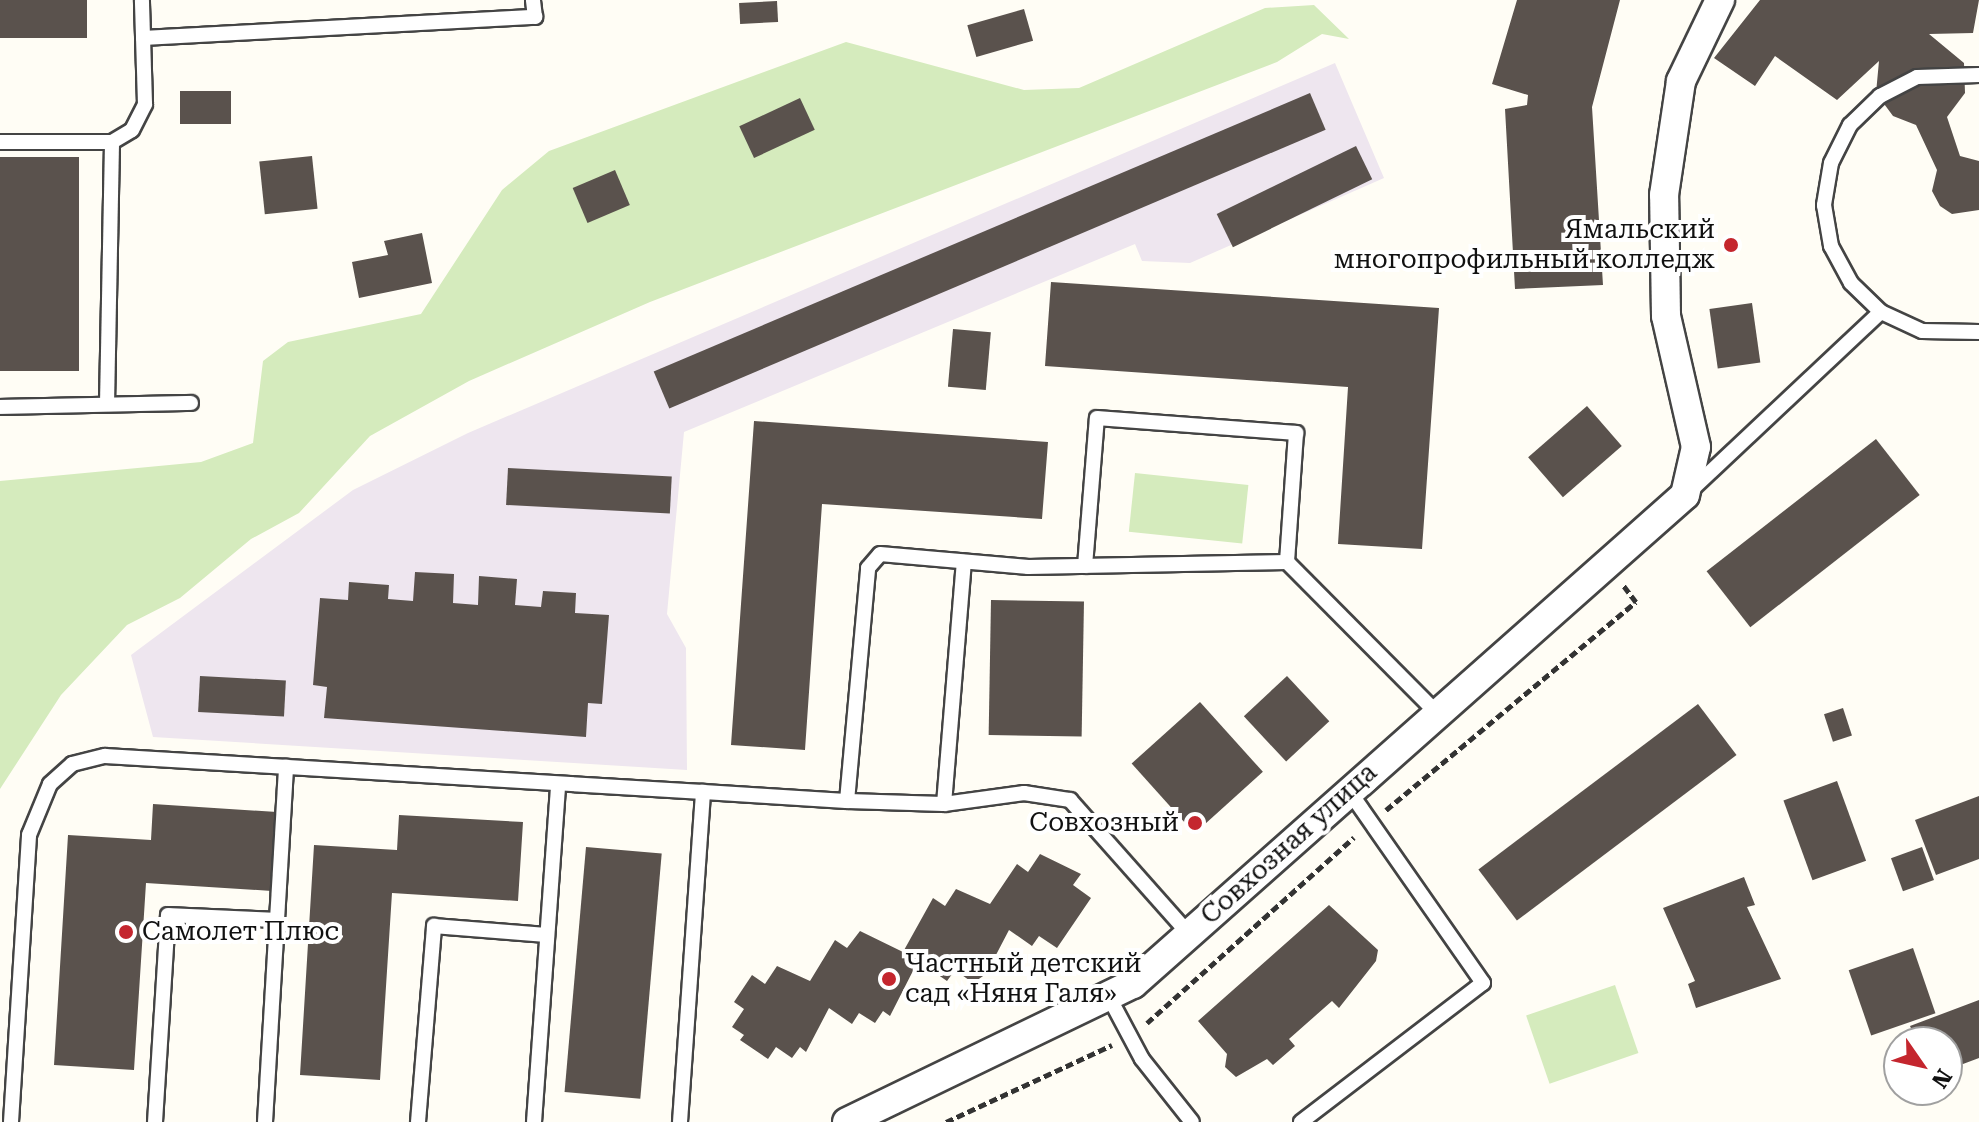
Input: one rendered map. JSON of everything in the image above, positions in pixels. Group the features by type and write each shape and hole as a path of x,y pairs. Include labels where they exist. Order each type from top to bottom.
{"street":[{"path":"1685,495 1696,447 1666,316 1664,195 1681,81 1720,0"},
{"name":"Совхозная улица","path":"847,1122 1109,997 1189,934 1435,711 1685,495"}],"lane":[{"path":"0,142 112,142 132,130 145,104 142,0"},
{"path":"143,38 535,17 533,0"},
{"path":"1979,75 1917,77 1880,96 1850,125 1831,163 1824,205 1831,246 1851,283 1881,312 1922,331 1979,332"},
{"path":"107,404 112,142"},
{"path":"1685,495 1881,312"},
{"path":"0,407 191,403"},
{"path":"1085,566 1097,418 1296,433 1287,562"},
{"path":"847,801 868,568 880,554 964,562 1085,566 1287,562 1435,711"},
{"path":"944,804 964,562"},
{"path":"11,1122 29,835 50,784 72,764 105,756 847,801 944,804 1024,793 1070,800 1189,934"},
{"path":"265,1122 286,767"},
{"path":"534,1122 558,785"},
{"path":"1301,1122 1483,983 1349,791"},
{"path":"680,1122 703,792"},
{"path":"155,1122 168,915 277,920"},
{"path":"418,1122 434,926 546,935"},
{"path":"1109,997 1142,1059 1192,1122"}],"shaded area":[{"path":"1335,63 1384,178 1190,263 1142,261 1135,244 684,432 667,614 686,648 687,770 153,737 131,655 353,490 468,433"}],"green space":[{"path":"1314,5 1349,39 1322,34 1277,62 650,302 469,381 370,436 299,513 251,539 180,598 127,625 61,695 0,789 0,481 201,462 253,443 263,361 288,342 421,314 502,190 549,151 846,42 1024,90 1079,88 1265,8"},
{"path":"1135,473 1248,485 1242,544 1129,532"},
{"path":"1615,985 1638,1053 1550,1084 1526,1016"}],"building":[{"path":"0,0 87,0 87,38 0,38"},
{"path":"1517,0 1620,0 1592,107 1603,285 1515,289 1505,109 1527,105 1528,95 1492,84"},
{"path":"1760,0 1979,0 1973,33 1929,34 1964,63 1965,93 1947,117 1960,156 1979,161 1979,210 1952,214 1940,206 1932,191 1937,170 1916,125 1893,116 1876,93 1879,61 1837,100 1775,56 1755,86 1714,58"},
{"path":"777,1 778,22 740,24 739,3"},
{"path":"1024,9 1033,41 976,57 967,25"},
{"path":"180,91 231,91 231,124 180,124"},
{"path":"1310,93 1326,130 669,408 654,372"},
{"path":"800,98 815,130 754,158 739,126"},
{"path":"1356,146 1372,179 1233,247 1217,214"},
{"path":"312,156 318,209 265,214 259,162"},
{"path":"0,157 79,157 79,371 0,371"},
{"path":"615,170 630,205 588,223 573,188"},
{"path":"422,233 432,283 359,298 352,262 388,255 384,241"},
{"path":"1051,282 1439,308 1422,549 1338,544 1348,387 1045,366"},
{"path":"1752,303 1760,362 1718,368 1709,309"},
{"path":"953,329 991,332 986,390 948,387"},
{"path":"1587,406 1622,446 1563,497 1528,457"},
{"path":"754,421 1048,442 1042,519 822,504 805,750 731,745"},
{"path":"1876,439 1920,495 1750,627 1707,571"},
{"path":"508,468 672,477 670,514 506,505"},
{"path":"415,572 454,574 453,603 478,605 479,576 517,579 515,605 541,607 543,591 576,593 575,613 609,615 602,704 588,703 586,737 324,718 327,687 313,685 320,598 348,600 349,582 389,585 388,599 413,601"},
{"path":"991,600 1084,602 1082,737 989,735"},
{"path":"200,676 286,681 284,716 198,712"},
{"path":"1287,676 1329,721 1286,762 1244,716"},
{"path":"1200,702 1263,772 1195,833 1132,764"},
{"path":"1698,704 1737,755 1517,921 1478,869"},
{"path":"1843,708 1852,736 1833,742 1824,714"},
{"path":"1837,781 1866,861 1813,880 1783,800"},
{"path":"1979,796 1979,859 1936,875 1915,820"},
{"path":"153,804 277,812 272,891 146,883 134,1070 54,1065 68,835 151,840"},
{"path":"399,815 523,822 518,901 392,893 380,1080 300,1075 314,845 397,850"},
{"path":"586,847 662,854 640,1099 565,1092"},
{"path":"1922,847 1934,880 1903,891 1891,858"},
{"path":"1040,854 1081,874 1073,885 1091,898 1057,948 1039,936 1032,946 1009,930 986,974 973,983 955,970 947,981 918,961 890,1016 883,1011 875,1023 859,1013 852,1024 829,1008 806,1052 800,1047 792,1058 776,1047 768,1059 740,1040 744,1035 732,1027 744,1009 734,1002 752,975 765,984 777,966 810,981 835,940 847,948 860,931 903,952 933,898 945,906 956,889 990,904 1017,864 1028,872"},
{"path":"1744,877 1755,905 1747,907 1781,979 1696,1008 1688,984 1695,981 1663,908"},
{"path":"1329,905 1378,950 1376,961 1339,1008 1332,1001 1289,1039 1295,1046 1273,1065 1267,1059 1236,1077 1225,1067 1227,1054 1198,1021"},
{"path":"1913,948 1935,1013 1898,1026 1883,1026 1883,1031 1871,1035 1849,970"},
{"path":"1979,1000 1979,1058 1963,1064 1963,1026 1910,1026"}],"place":[{"name":"Ямальский многопрофильный колледж","path":"1731,245"},
{"name":"Совхозный","path":"1195,823"},
{"name":"Самолет Плюс","path":"126,932"},
{"name":"Частный детский сад «Няня Галя»","path":"889,979"}]}
